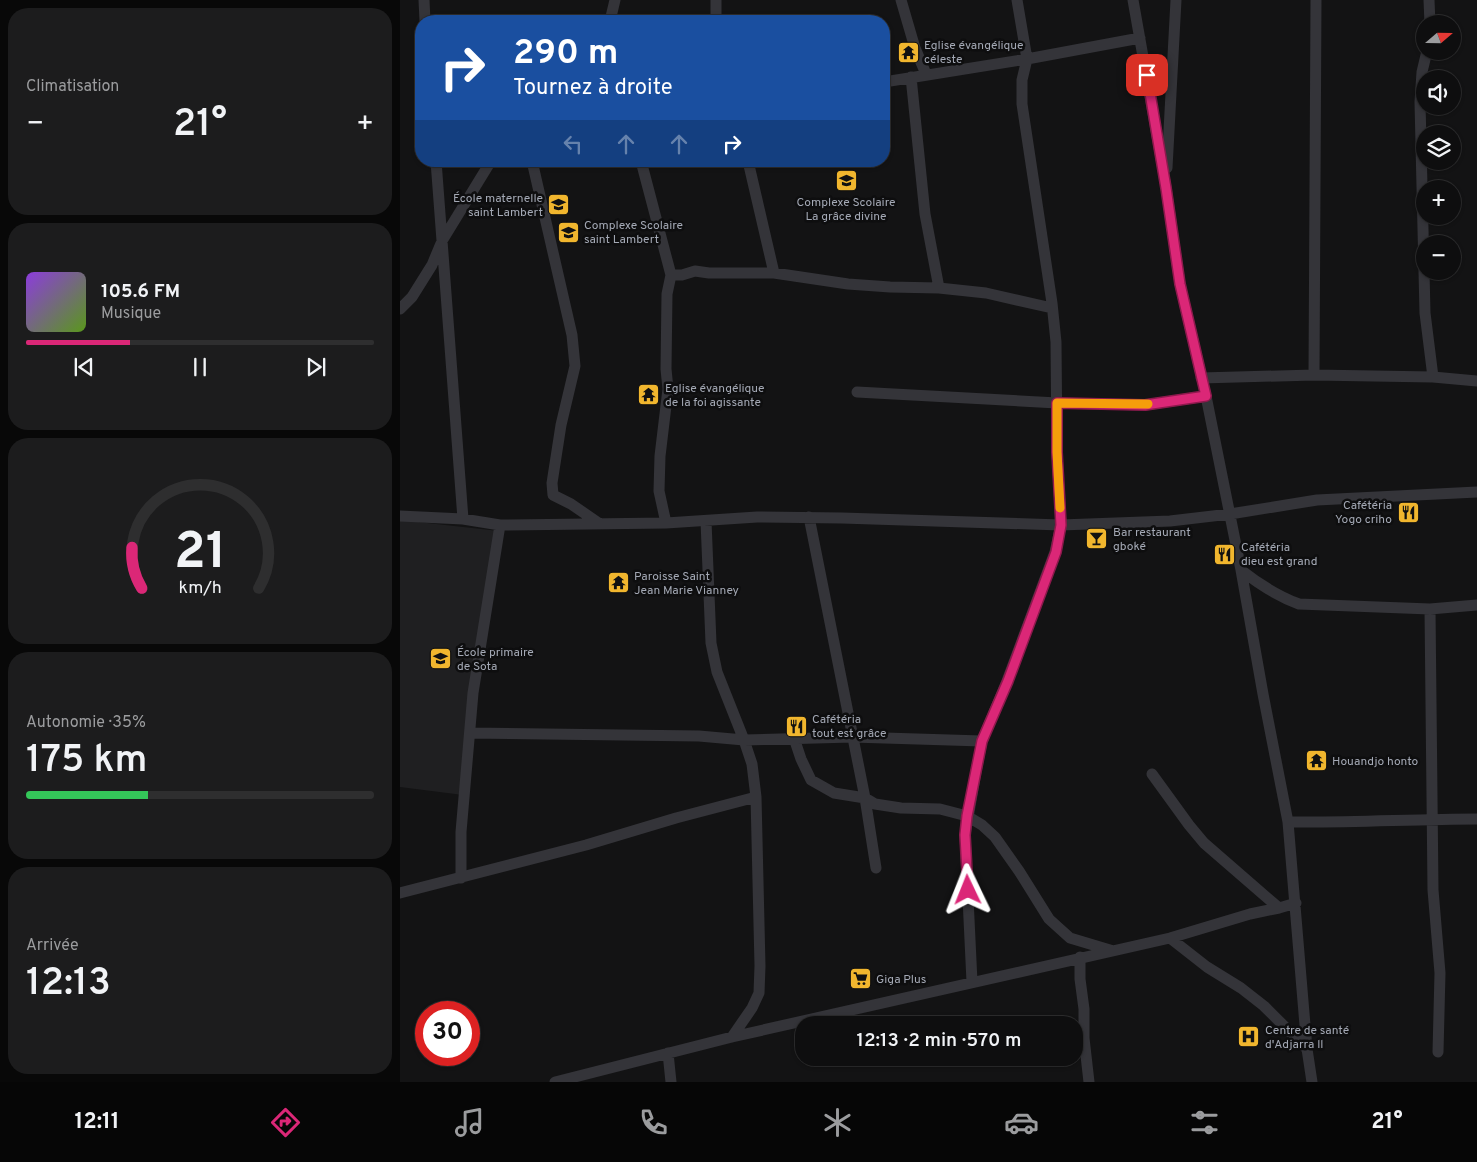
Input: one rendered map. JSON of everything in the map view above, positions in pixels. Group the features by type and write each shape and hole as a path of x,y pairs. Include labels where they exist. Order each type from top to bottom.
{"street":[{"path":"424,0 425,15"},
{"path":"611,15 615,0"},
{"path":"716,0 716,15"},
{"path":"901,0 915,48 926,74"},
{"path":"972,982 965,835 967,816 982,741 1008,681 1056,552 1061,525 1057,452 1056,342 1022,104 1022,80 1027,59 1017,0"},
{"path":"1133,0 1166,188 1180,284 1206,396 1230,514 1288,822 1307,1049 1312,1082"},
{"path":"1166,188 1176,0"},
{"path":"1314,375 1316,0"},
{"path":"1429,0 1430,15"},
{"path":"890,81 1027,59 1140,38"},
{"path":"1425,60 1422,72 1420,102 1425,313 1433,377"},
{"path":"911,77 925,214 939,288"},
{"path":"436,167 463,519"},
{"path":"400,309 412,297 432,266 442,241 487,167"},
{"path":"533,167 572,335 575,366 561,425 552,484 553,496 571,504 600,524"},
{"path":"643,167 671,275 666,294 666,369 668,389 660,456 659,491 666,523"},
{"path":"749,167 774,273"},
{"path":"671,275 682,275 695,271 708,274 774,273 848,284 939,288 986,293 1052,308"},
{"path":"1202,378 1314,375 1433,377 1477,381"},
{"path":"857,392 1057,403 1145,405 1206,396"},
{"path":"400,516 463,519 500,525 666,523 757,517 1061,525 1170,521 1230,514 1317,500 1477,492"},
{"path":"809,517 865,798 876,868"},
{"path":"706,521 712,643 717,672 752,764 756,797 759,993 752,1008 732,1037"},
{"path":"460,878 473,693 500,525"},
{"path":"1241,570 1265,589 1299,604 1430,609 1477,605"},
{"path":"1430,609 1433,890 1440,973 1438,1052"},
{"path":"470,733 690,736 744,740 852,737 982,741"},
{"path":"794,738 811,780 834,793 865,798 876,804 901,808 940,809 967,816 982,825 995,837 1049,919 1070,938 1112,950"},
{"path":"1152,774 1189,826 1204,843 1279,908"},
{"path":"400,893 586,845 676,818 756,797"},
{"path":"1288,822 1350,823 1477,819"},
{"path":"555,1082 732,1037 1170,938 1296,902"},
{"path":"1170,938 1264,1006 1307,1049"},
{"path":"1080,957 1084,1038 1089,1082"},
{"path":"668,1053 671,1082"}],"shaded area":[{"name":"École primaire de Sota","path":"400,520 499,531 463,795 400,787"}],"slow traffic":[{"path":"1060,508 1057,403 1148,404"}],"place":[{"name":"Eglise évangélique céleste","path":"908,52"},
{"name":"Complexe Scolaire La grâce divine","path":"846,181"},
{"name":"École maternelle saint Lambert","path":"559,205"},
{"name":"Complexe Scolaire saint Lambert","path":"568,232"},
{"name":"Eglise évangélique de la foi agissante","path":"649,395"},
{"name":"Cafétéria Yogo criho","path":"1408,512"},
{"name":"Bar restaurant gboké","path":"1097,539"},
{"name":"Cafétéria dieu est grand","path":"1225,554"},
{"name":"Paroisse Saint Jean Marie Vianney","path":"618,583"},
{"name":"École primaire de Sota","path":"441,659"},
{"name":"Cafétéria tout est grâce","path":"796,726"},
{"name":"Houandjo honto","path":"1316,761"},
{"name":"Giga Plus","path":"860,979"},
{"name":"Centre de santé d'Adjarra ll","path":"1249,1037"}],"route":[{"path":"968,890 965,835 982,741 1008,681 1056,552 1061,525 1057,452 1057,403 1145,405 1206,396 1180,284 1147,75"}]}
